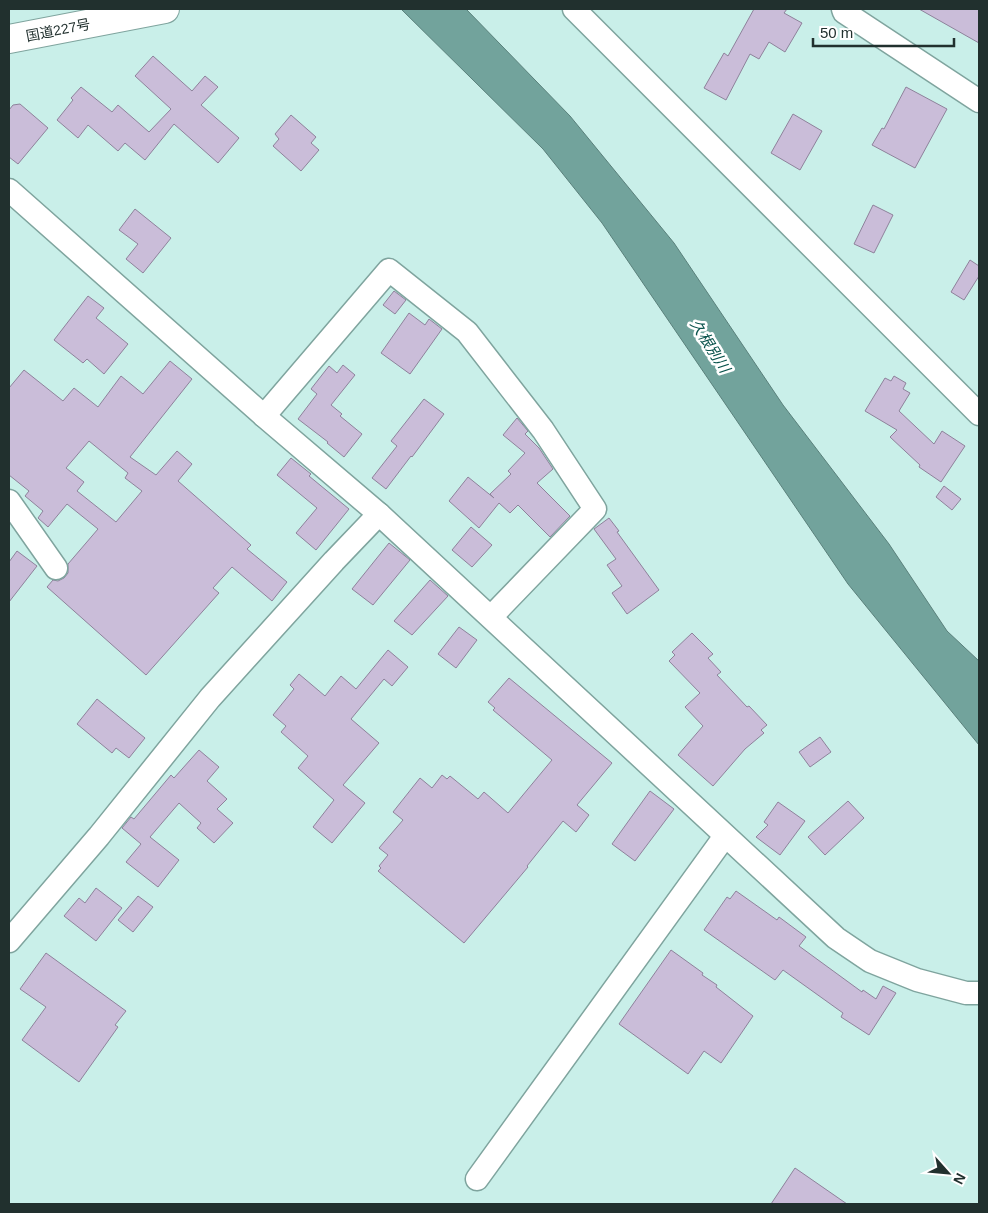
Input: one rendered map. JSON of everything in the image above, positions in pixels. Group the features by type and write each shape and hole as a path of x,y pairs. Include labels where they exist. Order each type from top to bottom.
{"highway":[{"name":"国道227号","path":"9,39 165,9"}],"street":[{"path":"574,9 979,414"},
{"path":"843,9 844,12 979,101"},
{"path":"9,190 264,416 379,514 836,938 870,961 917,980 966,992 979,993"},
{"path":"264,416 389,270 467,332 543,430 595,509 490,617"},
{"path":"9,501 56,568"},
{"path":"9,941 98,836 210,698 334,560 379,514"},
{"path":"477,1179 724,836"}],"water":[{"name":"久根別川","path":"401,9 466,9 570,116 674,243 783,405 889,544 947,631 979,661 979,745 848,584 602,223 543,149"}],"building":[{"path":"754,9 787,9 784,13 802,23 785,52 769,42 759,59 750,54 726,100 704,88 724,53 728,56"},
{"path":"919,9 979,9 979,43"},
{"path":"153,56 192,91 205,76 218,87 201,105 239,138 218,163 174,124 145,160 125,143 118,151 88,125 78,138 57,120 73,100 71,98 81,87 112,112 118,105 149,132 171,109 135,76"},
{"path":"906,87 947,109 915,168 872,145 882,128 884,129"},
{"path":"20,104 48,128 18,164 9,157 9,110 13,105"},
{"path":"793,114 822,131 800,170 771,153"},
{"path":"291,115 316,137 311,143 319,150 301,171 273,146 279,139 275,134"},
{"path":"873,205 893,215 874,253 854,244"},
{"path":"135,209 171,238 143,273 126,259 138,244 119,230"},
{"path":"970,260 979,266 979,276 964,300 951,292"},
{"path":"394,291 406,300 395,314 383,305"},
{"path":"88,296 104,308 96,318 128,344 104,374 87,359 83,363 54,340"},
{"path":"409,313 425,325 429,319 442,329 410,374 381,353"},
{"path":"170,361 192,379 130,457 156,475 177,451 192,464 178,481 251,545 247,549 287,582 272,601 232,567 213,588 219,593 146,675 47,587 53,580 58,581 64,578 68,573 68,564 98,529 67,504 48,527 38,518 43,511 25,496 29,491 9,475 9,388 24,370 63,401 74,388 98,407 121,376 143,394","holes":["89,441 128,473 125,478 142,491 116,522 77,491 84,482 66,468"]},
{"path":"343,365 355,375 331,405 342,414 340,416 362,434 344,457 298,419 317,394 311,389 329,366 337,373"},
{"path":"894,376 906,383 903,389 910,393 899,411 934,444 942,431 965,446 941,482 919,467 920,465 890,437 897,430 865,411 885,378 891,381"},
{"path":"424,399 444,414 386,489 372,478 397,446 391,441"},
{"path":"517,418 528,431 525,434 539,448 553,469 537,483 570,516 550,537 518,505 510,513 499,503 479,528 449,501 468,477 494,498 490,494 511,474 508,471 525,453 503,435"},
{"path":"291,458 311,474 309,476 349,509 316,550 296,533 317,508 277,475"},
{"path":"944,486 961,499 952,510 936,497"},
{"path":"609,518 659,590 627,614 612,593 622,586 607,565 616,559 594,529"},
{"path":"471,527 492,545 472,567 452,550"},
{"path":"389,543 410,560 373,605 352,589"},
{"path":"17,551 37,566 9,602 9,562"},
{"path":"430,580 448,596 412,635 394,621"},
{"path":"459,627 477,640 456,668 438,654"},
{"path":"692,633 713,654 708,658 721,672 717,675 767,725 761,730 764,733 745,749 713,786 678,755 703,726 685,707 700,693 669,661 675,655 672,652"},
{"path":"388,650 408,667 392,686 384,679 351,719 379,743 343,785 365,803 332,843 313,827 334,800 298,768 308,756 281,732 286,726 273,715 294,689 290,685 299,674 325,696 341,676 356,689"},
{"path":"509,678 612,763 577,805 589,815 576,832 563,821 528,867 464,943 378,871 381,868 379,866 388,855 379,848 403,820 393,812 420,778 432,788 442,775 447,779 450,776 478,799 484,792 508,813 552,760 493,710 495,708 488,702"},
{"path":"97,699 145,738 129,758 116,748 112,753 77,724"},
{"path":"820,737 831,752 810,767 799,752"},
{"path":"199,750 219,767 207,781 227,799 217,809 233,823 214,843 197,828 201,823 179,803 150,837 179,860 158,887 126,862 141,844 122,828 131,817 134,819 171,775 174,778"},
{"path":"650,791 674,809 635,861 612,844"},
{"path":"848,801 864,818 825,855 808,837"},
{"path":"778,802 805,821 780,855 756,837 768,825 764,822"},
{"path":"96,888 122,908 96,941 64,916 79,898 85,903"},
{"path":"736,891 777,920 779,917 806,937 799,946 862,992 863,990 876,999 883,986 896,993 869,1035 841,1017 843,1013 783,970 775,980 704,930 727,897 730,899"},
{"path":"138,896 153,907 133,932 118,920"},
{"path":"671,950 703,973 702,975 717,985 716,987 753,1016 721,1063 704,1051 688,1074 619,1024"},
{"path":"46,953 126,1011 115,1025 118,1027 79,1082 22,1040 46,1007 20,989"},
{"path":"795,1168 847,1204 771,1204"}]}
